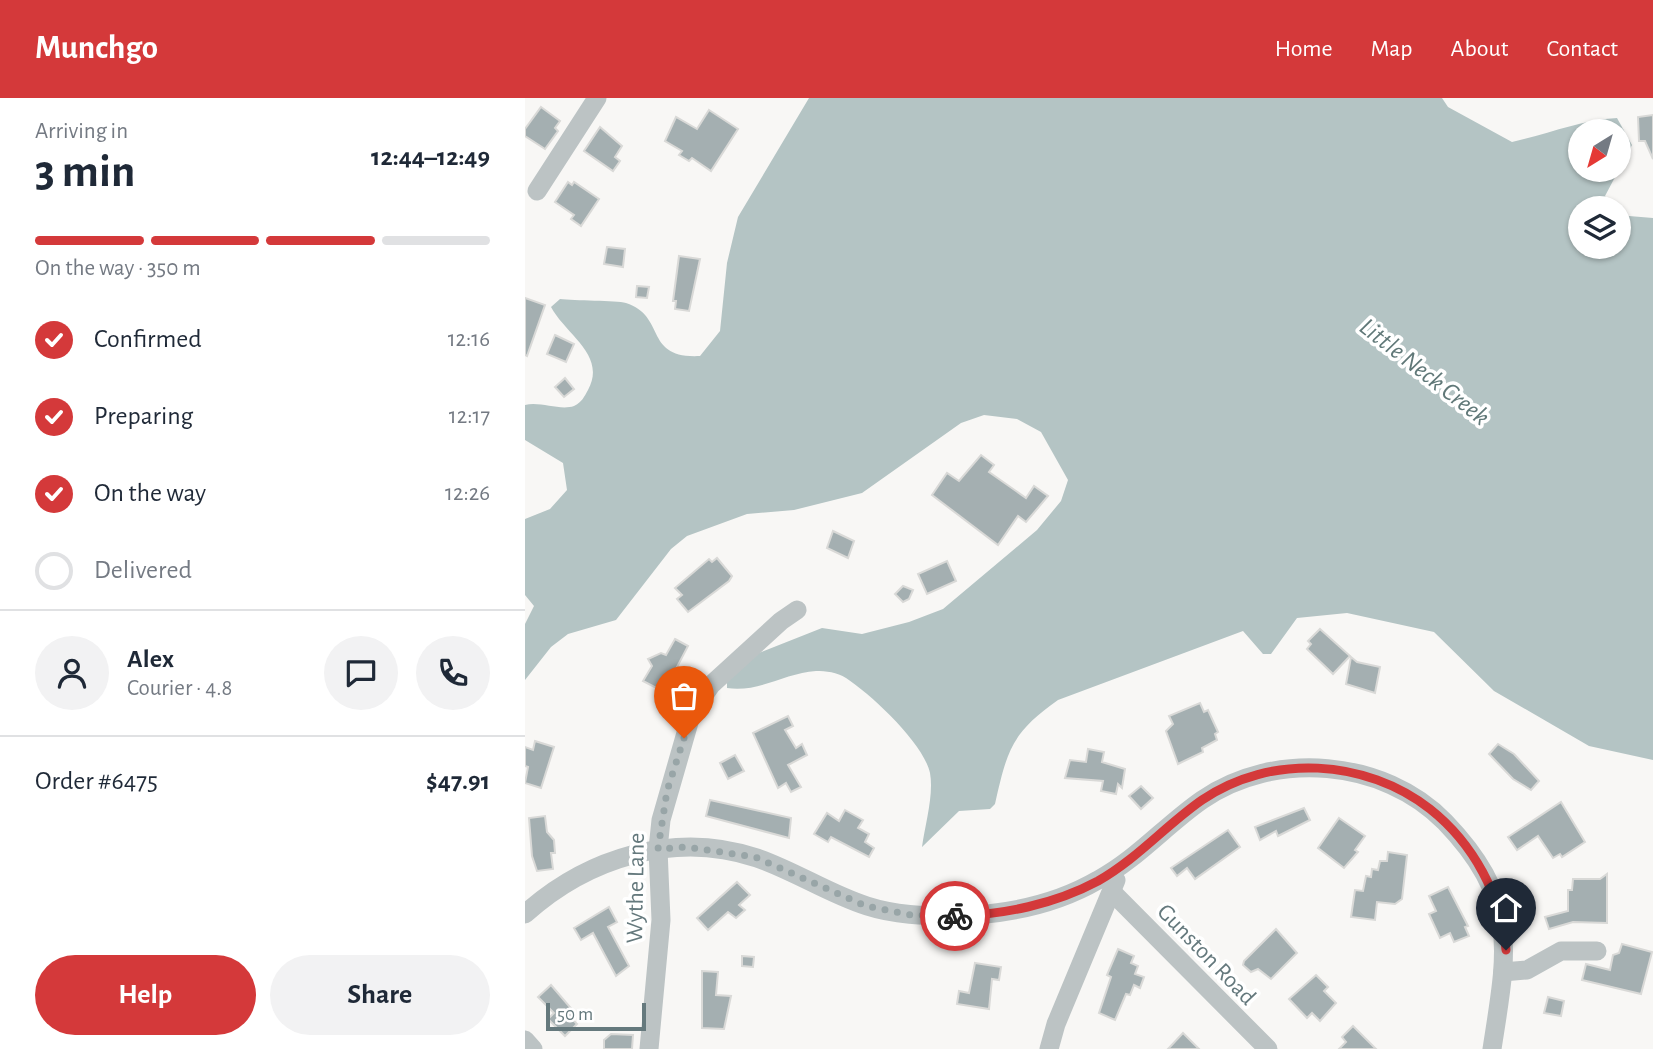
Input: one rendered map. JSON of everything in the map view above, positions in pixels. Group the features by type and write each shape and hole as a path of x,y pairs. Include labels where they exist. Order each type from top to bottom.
{"street":[{"path":"537,191 597,98"},
{"name":"Wythe Lane","path":"649,1049 661,920 658,849 667,791 692,712 700,698 781,621 797,610"},
{"path":"525,914 561,885 587,870 621,857 658,849 686,847 755,857 866,906 921,915 985,915 1005,912 1069,894 1122,866 1180,817 1227,785 1271,772 1298,769 1360,773 1421,802 1457,835 1475,858 1489,884 1501,917 1506,950 1492,1049"},
{"path":"1049,1049 1056,1024 1122,866"},
{"name":"Gunston Road","path":"1112,892 1268,1049"},
{"path":"1503,972 1527,970 1561,951 1597,951"},
{"path":"525,1041 533,1049"}],"water":[{"name":"Little Neck Creek","path":"809,98 1442,98 1448,107 1512,142 1568,126 1568,182 1613,182 1605,196 1568,196 1568,259 1631,259 1631,216 1653,218 1653,760 1589,746 1494,691 1434,632 1347,613 1297,618 1271,654 1263,654 1243,631 1058,700 1030,723 1013,744 1003,770 995,804 990,809 959,811 922,847 931,782 926,761 908,735 869,696 843,676 828,672 793,675 738,689 727,688 727,678 746,658 822,628 862,634 909,622 943,609 1037,530 1061,501 1068,480 1041,432 1017,419 984,415 961,423 862,493 794,510 747,514 687,536 671,549 616,620 568,634 551,647 525,680 525,624 534,606 525,595 525,519 550,509 567,490 563,463 525,440 525,405 574,406 584,397 592,378 589,356 551,307 560,299 626,303 639,309 647,317 662,344 670,351 682,355 700,356 720,331 727,263 738,217"}],"building":[{"path":"541,107 560,121 555,128 558,131 545,149 525,136 525,129"},
{"path":"709,110 738,129 711,171 692,158 689,161 679,155 682,151 665,141 676,117 697,129"},
{"path":"1653,115 1653,159 1645,141 1639,141 1638,117"},
{"path":"600,127 622,146 615,157 620,161 613,171 584,151"},
{"path":"568,182 572,185 574,182 599,199 581,226 571,219 574,215 555,202"},
{"path":"607,247 625,249 623,267 604,264"},
{"path":"679,256 700,259 689,311 675,309 676,301 673,301"},
{"path":"637,286 649,287 647,298 636,297"},
{"path":"525,298 545,305 527,356 525,355"},
{"path":"555,335 574,344 566,362 547,354"},
{"path":"565,378 574,389 564,397 555,387"},
{"path":"981,455 994,465 989,472 1026,498 1034,486 1048,496 1026,522 1018,516 998,545 932,495 947,473 959,481"},
{"path":"833,531 854,541 848,558 827,548"},
{"path":"717,558 732,576 688,612 677,599 682,595 675,588 709,559 712,562"},
{"path":"947,561 956,581 927,594 918,574"},
{"path":"903,586 913,590 909,599 903,602 895,594"},
{"path":"1320,629 1350,656 1333,674 1307,649 1311,644 1308,641"},
{"path":"675,639 688,646 664,692 643,681 652,666 648,659 661,653 666,655"},
{"path":"1351,657 1357,662 1380,667 1375,693 1346,684"},
{"path":"1200,703 1204,712 1208,710 1218,732 1215,734 1217,740 1202,748 1203,752 1178,764 1166,731 1173,724 1169,716"},
{"path":"788,716 793,726 785,730 796,748 802,744 807,755 788,765 801,787 791,792 786,783 778,788 753,733"},
{"path":"535,741 554,747 541,788 525,783 528,767 525,766 525,747 533,750"},
{"path":"1498,744 1514,754 1539,781 1531,790 1513,779 1489,754"},
{"path":"1088,749 1104,752 1102,762 1125,769 1122,788 1118,784 1116,794 1101,791 1103,781 1065,778 1070,760 1086,762"},
{"path":"735,755 744,771 728,779 720,763"},
{"path":"1141,786 1153,798 1141,809 1129,796"},
{"path":"710,800 791,818 789,838 706,816"},
{"path":"1561,802 1585,842 1562,857 1560,854 1553,858 1538,836 1517,850 1508,837"},
{"path":"1304,808 1310,820 1278,836 1276,831 1260,840 1255,827"},
{"path":"845,810 863,820 858,828 869,834 865,842 874,848 869,857 831,837 828,842 814,834 827,813 839,821"},
{"path":"545,816 547,832 554,840 555,853 551,853 553,869 537,871 532,856 529,818"},
{"path":"1339,818 1365,836 1355,850 1358,852 1344,868 1318,848"},
{"path":"1228,830 1240,847 1195,879 1187,868 1177,876 1171,868"},
{"path":"1388,852 1407,855 1402,899 1395,904 1377,902 1375,920 1351,917 1355,890 1363,891 1366,876 1371,877 1372,869 1378,870 1380,861 1387,861"},
{"path":"1607,874 1607,923 1573,922 1549,929 1545,917 1568,911 1568,890 1572,890 1573,879 1600,879"},
{"path":"737,882 750,895 739,905 745,910 736,918 728,912 708,930 697,918"},
{"path":"1448,887 1468,926 1465,927 1469,936 1454,942 1450,933 1440,938 1429,914 1436,911 1429,896"},
{"path":"609,907 617,922 608,927 629,966 616,976 593,933 581,940 574,928"},
{"path":"1276,929 1297,953 1271,979 1258,969 1251,972 1243,965"},
{"path":"1622,944 1652,952 1641,994 1582,980 1586,964 1610,970 1613,955 1619,953"},
{"path":"1118,949 1134,956 1131,963 1138,966 1135,974 1144,977 1140,988 1134,985 1130,995 1126,994 1115,1020 1099,1013 1111,977 1107,975"},
{"path":"742,956 754,957 753,967 742,966"},
{"path":"975,963 1001,967 999,980 992,979 989,1009 957,1004 959,991 969,993"},
{"path":"702,971 718,972 716,995 731,996 724,1029 702,1028"},
{"path":"1316,975 1328,987 1324,991 1336,1003 1320,1021 1312,1013 1307,1018 1289,999"},
{"path":"551,985 575,1013 571,1018 577,1024 565,1036 548,1019 554,1013 538,997"},
{"path":"1548,997 1564,1001 1561,1016 1544,1013"},
{"path":"1353,1026 1376,1049 1339,1049 1346,1042 1342,1037"},
{"path":"1183,1033 1199,1049 1168,1049"},
{"path":"611,1034 633,1035 632,1049 604,1049 604,1040"}],"way so far":[{"path":"684,738 667,791 658,849 686,847 755,857 866,906 911,915 955,916"}],"route":[{"path":"955,916 1005,912 1058,898 1095,882 1122,866 1203,799 1227,785 1271,772 1331,769 1376,778 1421,802 1440,817 1475,858 1489,884 1501,917 1506,950"}]}
